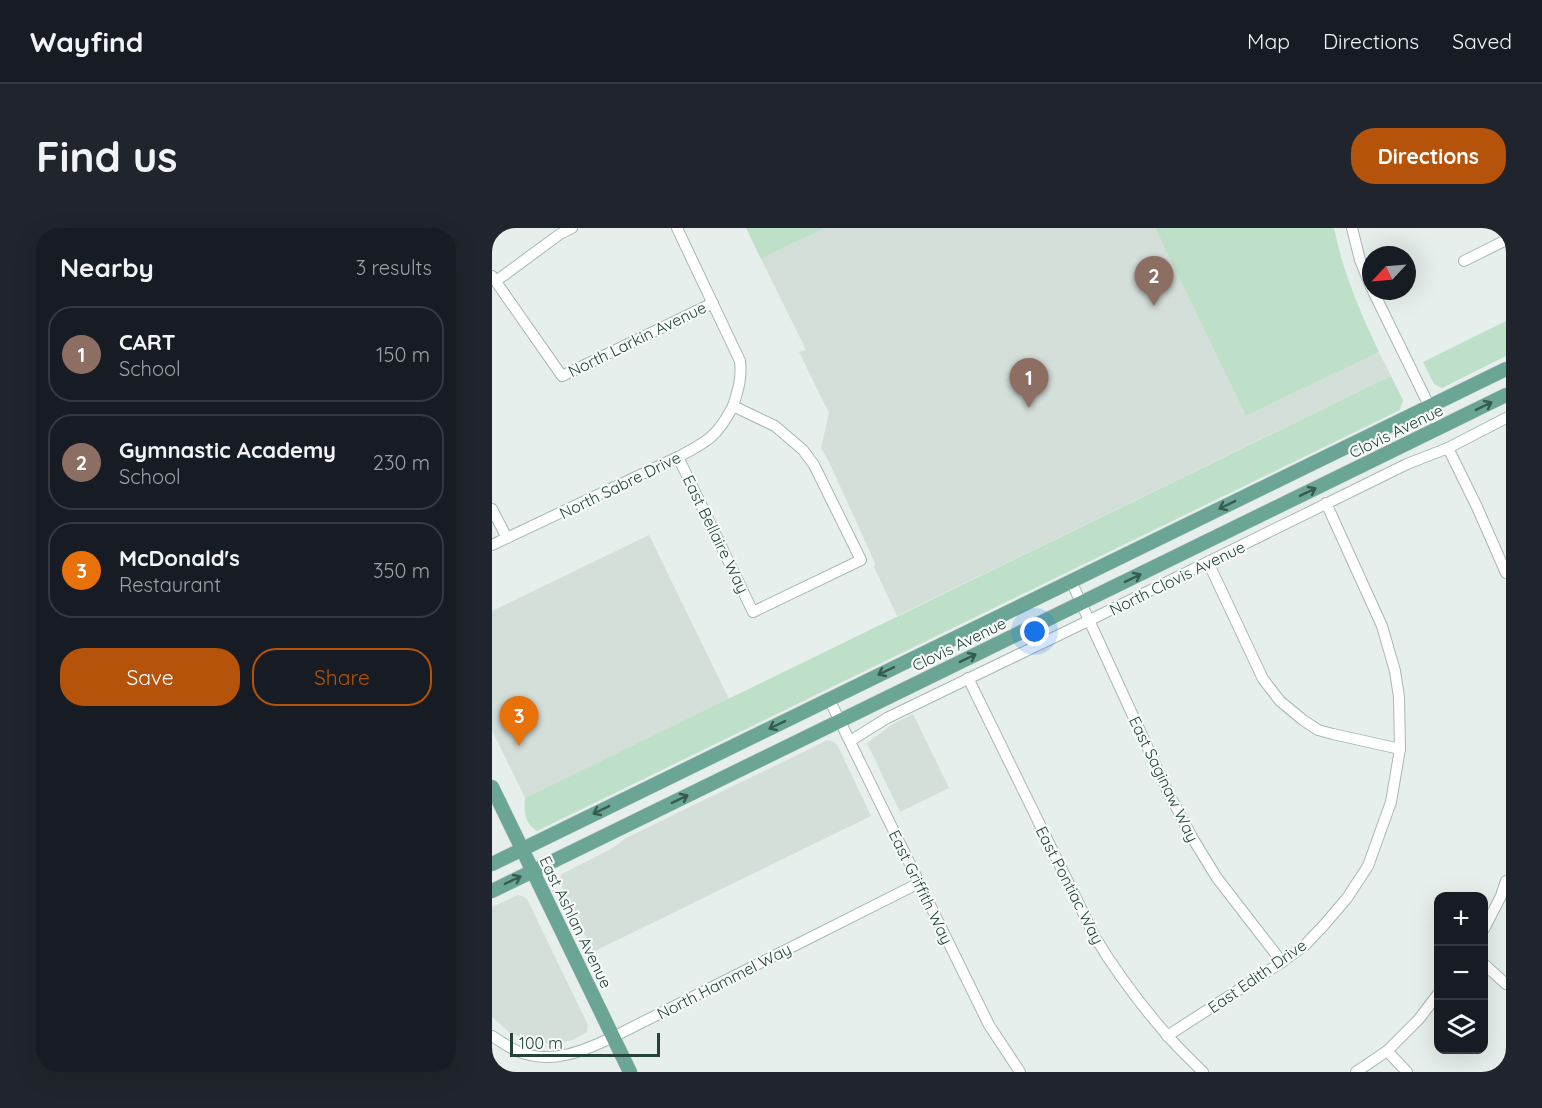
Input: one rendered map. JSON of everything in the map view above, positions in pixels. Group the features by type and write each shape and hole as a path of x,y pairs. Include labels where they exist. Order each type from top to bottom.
{"main road":[{"name":"Clovis Avenue","path":"492,864 1506,369"},
{"name":"Clovis Avenue","path":"492,891 1506,395"},
{"name":"East Ashlan Avenue","path":"492,787 630,1072"}],"street":[{"path":"494,278 572,228"},
{"name":"North Sabre Drive","path":"492,545 705,443 726,421 740,385 740,362 677,228"},
{"path":"1352,228 1362,265"},
{"path":"1464,261 1506,240"},
{"name":"North Larkin Avenue","path":"494,278 562,376 713,303"},
{"path":"1377,300 1440,428"},
{"name":"East Bellaire Way","path":"678,457 753,612 861,560 814,465 803,450 776,426 733,406"},
{"name":"North Clovis Avenue","path":"849,741 887,718 968,678 1506,418"},
{"path":"1448,448 1506,573"},
{"name":"East Edith Drive","path":"1167,1036 1304,946 1347,898 1368,866 1391,802 1400,749 1400,697 1382,626 1326,503"},
{"path":"492,509 507,538"},
{"path":"1208,562 1263,679 1280,701 1318,730 1400,749"},
{"name":"East Saginaw Way","path":"1071,581 1168,792 1193,839 1217,879 1282,962"},
{"name":"East Pontiac Way","path":"968,678 1095,937 1129,989 1167,1036 1203,1072"},
{"name":"East Griffith Way","path":"829,699 989,1025 1020,1072"},
{"path":"1488,921 1506,881"},
{"name":"North Hammel Way","path":"492,1036 516,1050 534,1056 553,1058 575,1054 919,883"},
{"path":"1488,968 1506,984"},
{"path":"1356,1072 1387,1051 1419,1019 1434,999"},
{"path":"1387,1051 1407,1072"}],"shaded area":[{"path":"825,228 1155,228 1246,416 1379,352 1391,376 897,616 874,567 875,563 821,448 829,413 799,352 806,350 761,259"},
{"path":"649,535 729,699 525,798 492,730 492,611"},
{"path":"913,714 949,788 900,812 867,743 893,724"},
{"path":"828,740 837,744 871,816 593,952 560,883 562,874 611,849 626,838"},
{"path":"518,895 527,899 588,1025 587,1032 573,1040 553,1044 529,1041 509,1032 492,1017 492,907"}],"green space":[{"path":"746,228 825,228 761,259"},
{"path":"1155,228 1334,228 1353,292 1379,352 1246,416"},
{"path":"1506,321 1506,356 1442,388 1434,384 1423,362"},
{"path":"1391,376 1403,400 1400,410 537,831 527,821 525,798"}],"place":[{"name":"Gymnastic Academy","path":"1154,306"},
{"name":"CART","path":"1029,408"},
{"name":"McDonald's","path":"519,746"}]}
